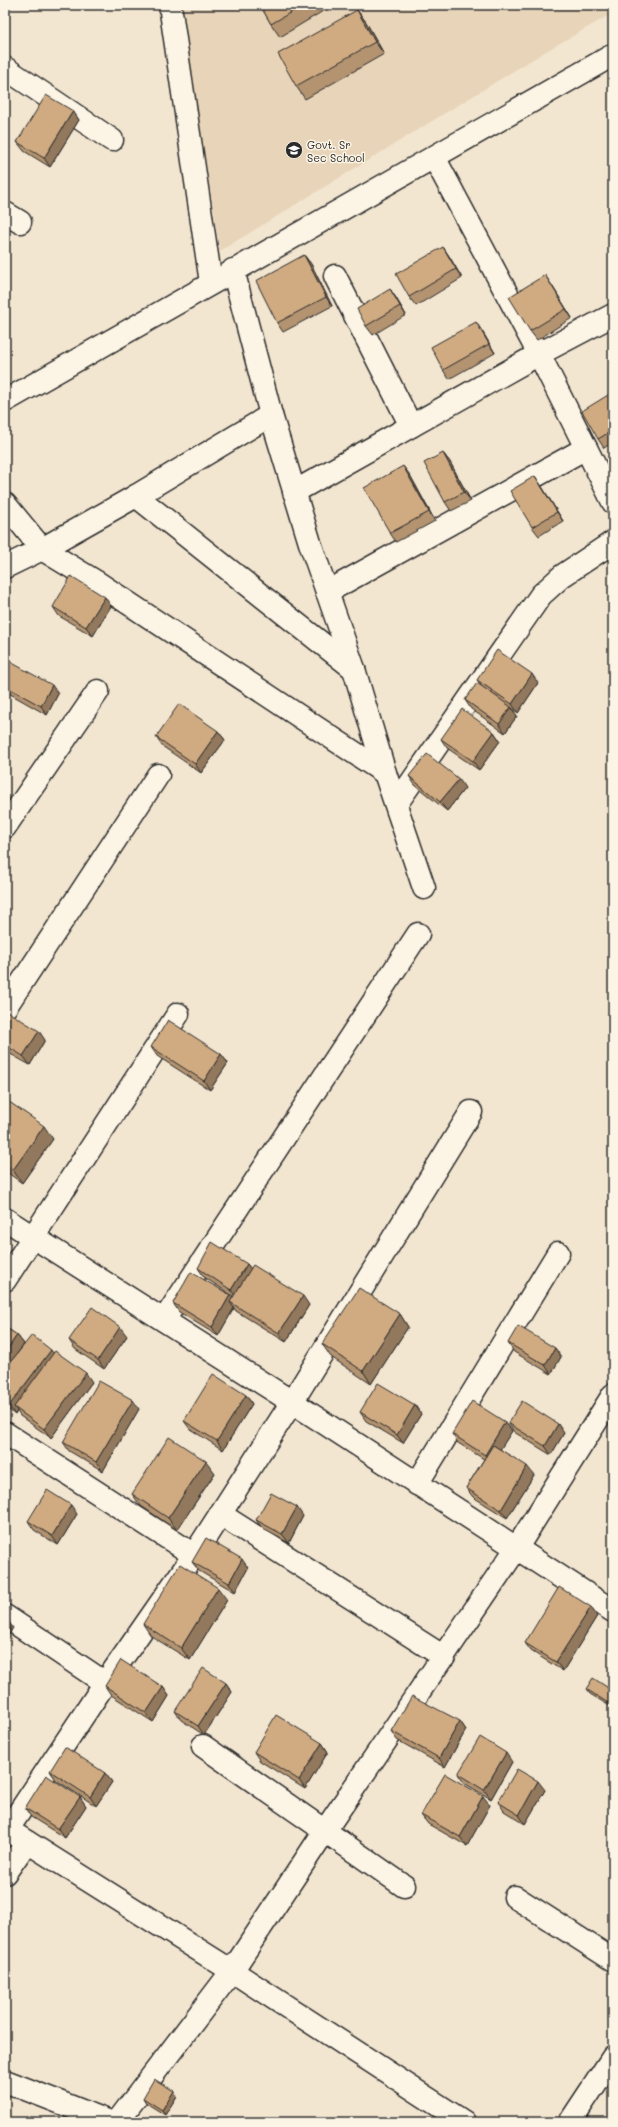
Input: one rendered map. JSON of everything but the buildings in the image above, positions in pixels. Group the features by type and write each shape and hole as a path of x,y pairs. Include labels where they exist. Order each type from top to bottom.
{"street":[{"path":"170,5 211,283"},
{"path":"5,401 233,270 435,159 613,55"},
{"path":"5,68 112,140"},
{"path":"435,159 539,354 613,502"},
{"path":"233,270 271,415 294,492 354,669 385,772 397,803 424,888"},
{"path":"335,276 411,426"},
{"path":"294,492 539,354 613,315"},
{"path":"5,567 42,549 136,496 271,415"},
{"path":"327,592 586,448"},
{"path":"136,496 354,669"},
{"path":"5,504 42,549 98,583 385,772"},
{"path":"397,803 541,595 562,576 613,542"},
{"path":"5,827 98,691"},
{"path":"5,1008 158,775"},
{"path":"164,1320 418,934"},
{"path":"5,1280 178,1014"},
{"path":"464,2122 232,1971 6,1828 194,1555 292,1402 471,1112"},
{"path":"5,1219 292,1402 613,1612"},
{"path":"417,1484 558,1253"},
{"path":"5,2080 106,2121 232,1971 324,1832 516,1549 613,1394"},
{"path":"5,1433 194,1555"},
{"path":"220,1514 444,1657"},
{"path":"5,1616 105,1683"},
{"path":"202,1746 404,1886"},
{"path":"5,1873 27,1842"},
{"path":"515,1897 613,1960"},
{"path":"570,2122 613,2057"}],"shaded area":[{"name":"Govt. Sr Sec School","path":"181,5 613,5 613,13 548,50 220,251"}],"place":[{"name":"Govt. Sr Sec School","path":"294,150"}]}
